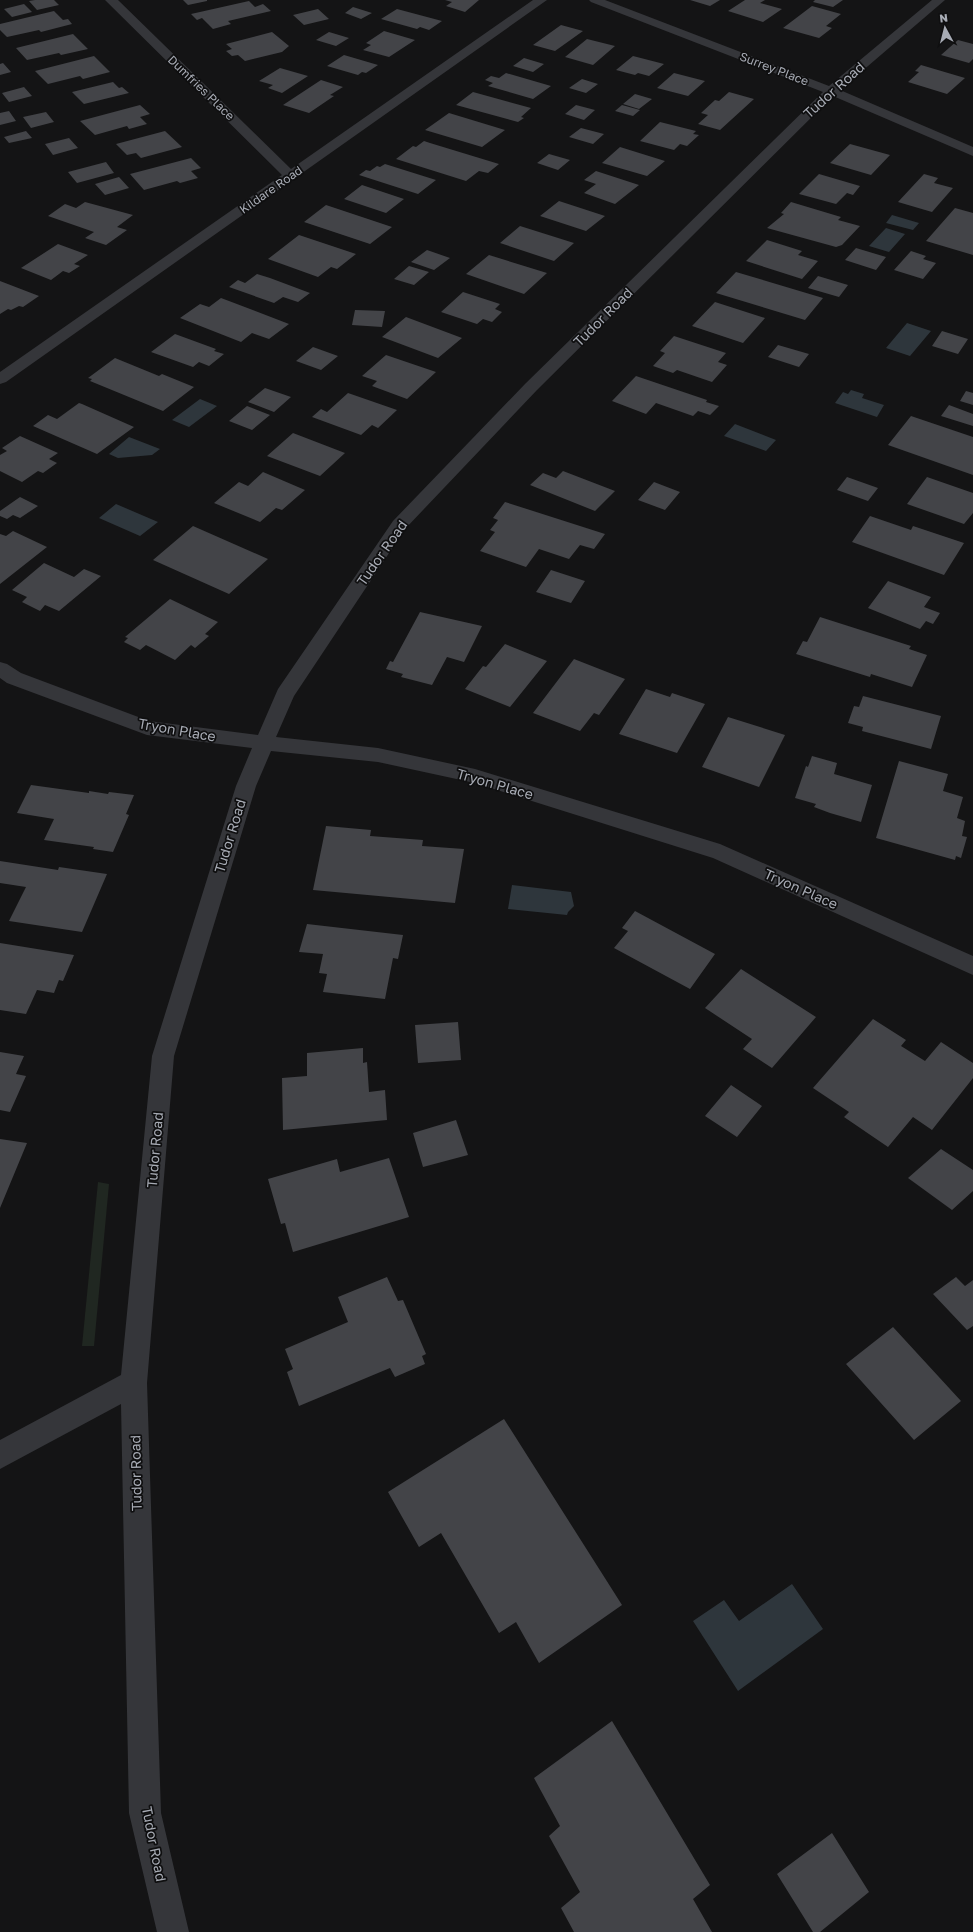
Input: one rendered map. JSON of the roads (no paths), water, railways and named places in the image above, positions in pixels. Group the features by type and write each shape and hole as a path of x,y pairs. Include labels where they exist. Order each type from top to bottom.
{"street":[{"name":"Dumfries Place","path":"111,0 291,176"},
{"name":"Kildare Road","path":"0,379 541,0"},
{"name":"Surrey Place","path":"595,0 831,91 973,152"},
{"name":"Tudor Road","path":"173,1932 145,1813 134,1383 163,1056 246,786 285,694 399,525 531,387 831,91 939,0"},
{"name":"Tryon Place","path":"0,669 14,678 147,728 378,755 475,776 720,852 973,966"},
{"path":"0,1455 134,1383"}]}
